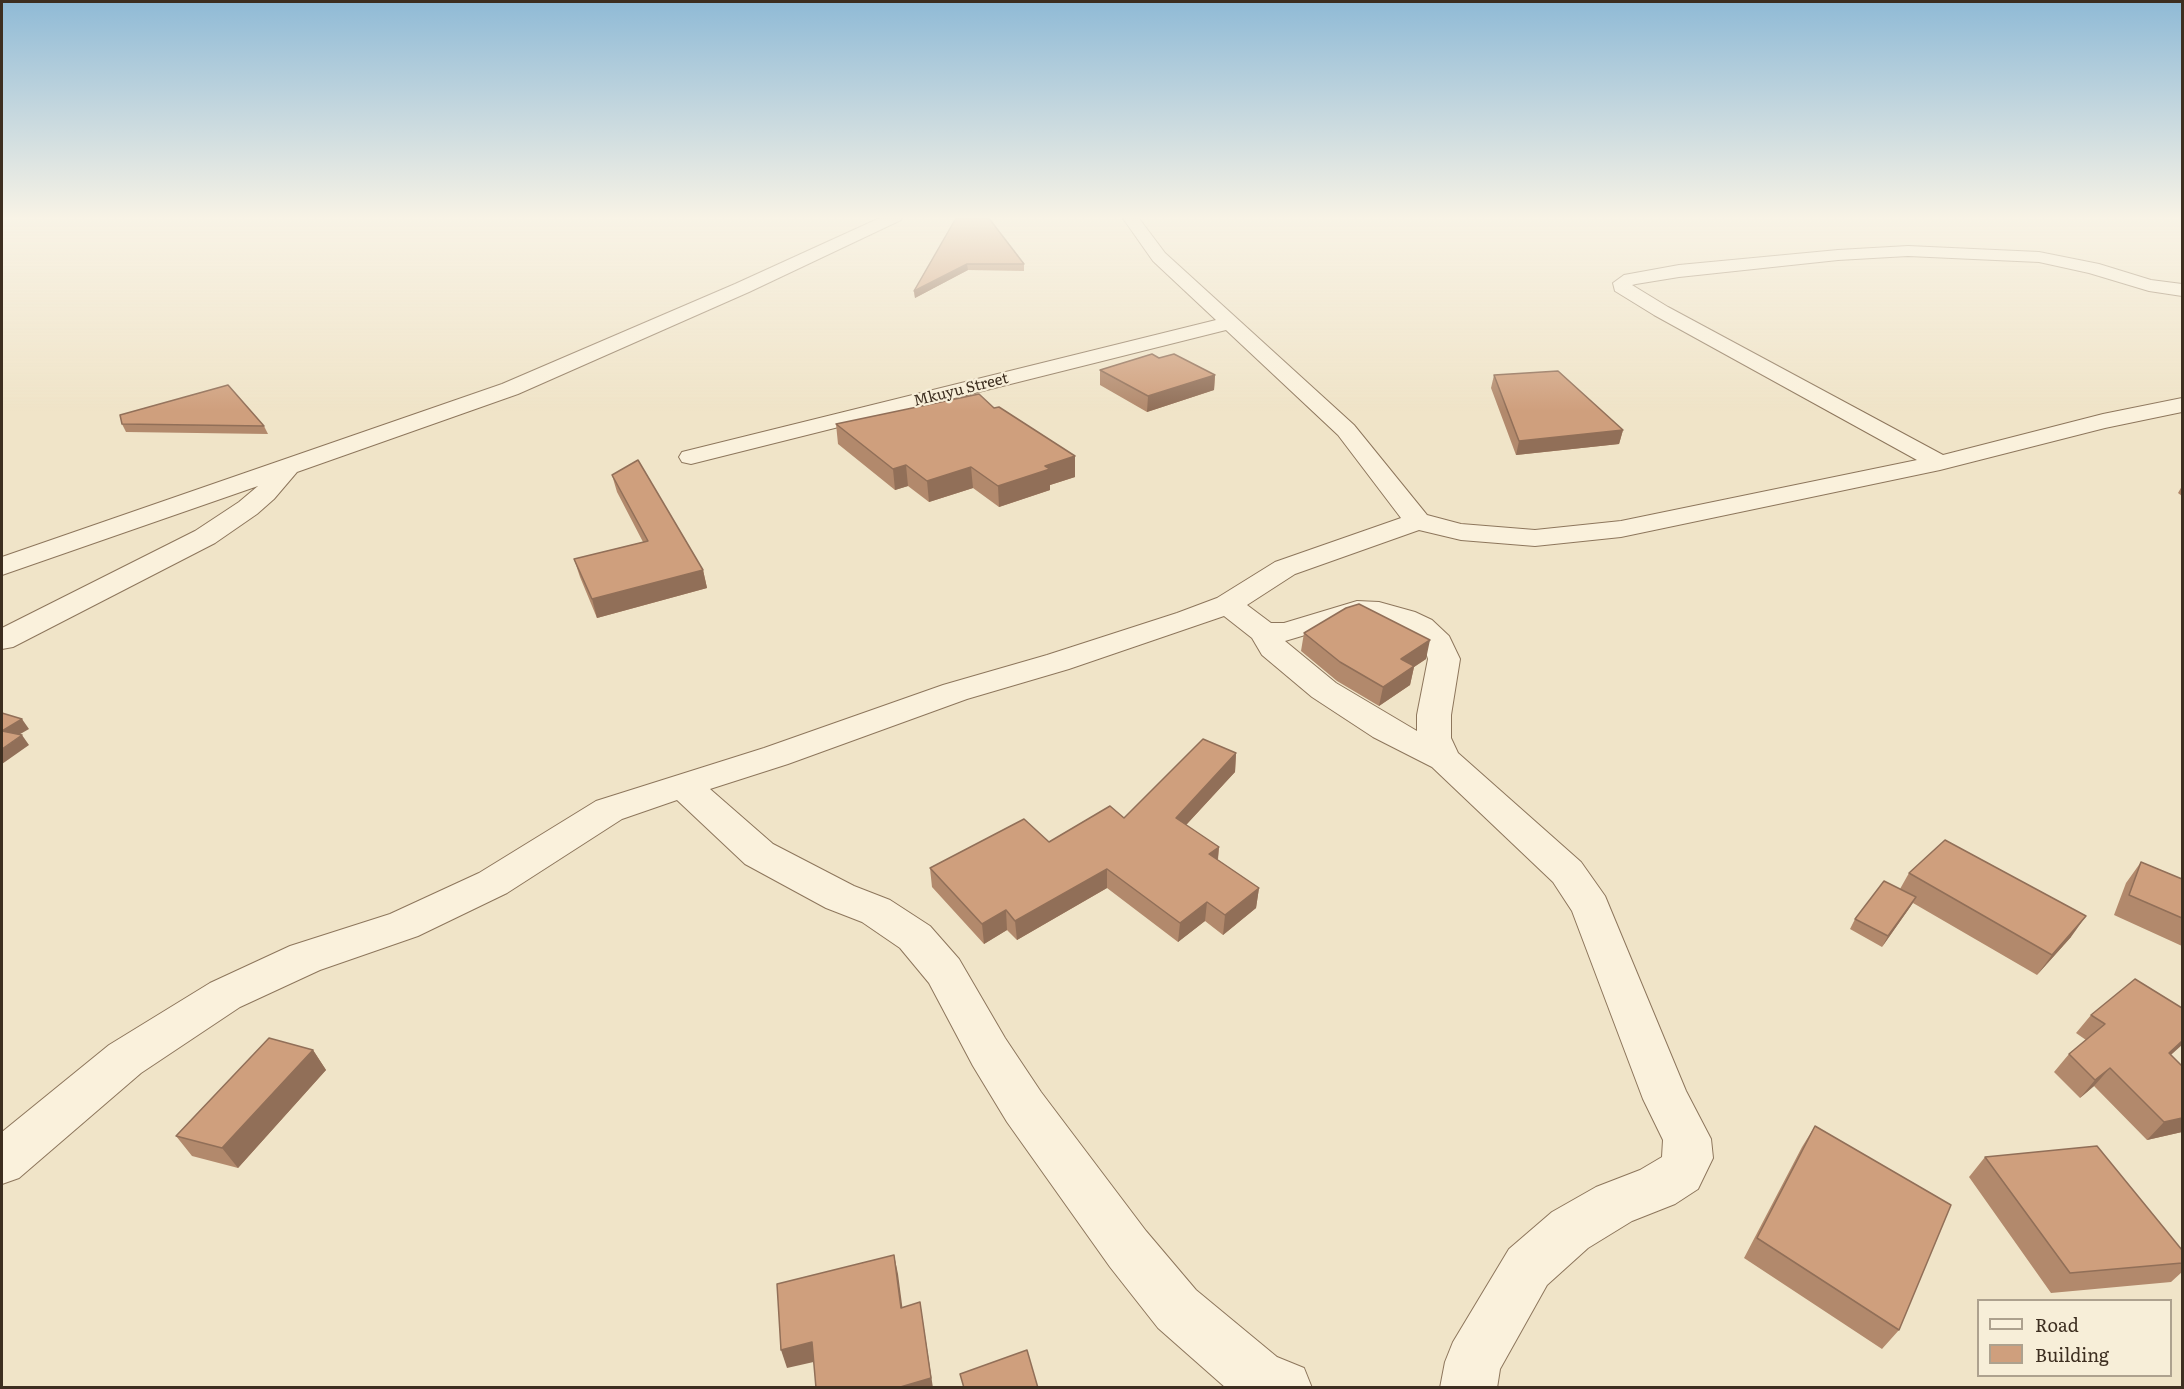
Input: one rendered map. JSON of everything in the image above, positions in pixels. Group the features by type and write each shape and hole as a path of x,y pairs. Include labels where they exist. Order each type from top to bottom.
{"street":[{"path":"2,567 527,382 754,282"},
{"path":"1186,282 1346,430 1417,521"},
{"path":"1625,282 1622,283 1622,287 1661,311 1940,463"},
{"path":"2135,282 2182,290"},
{"name":"Mkuyu Street","path":"691,458 1230,323"},
{"path":"2,1162 124,1059 225,995 305,958 404,925 493,883 609,810 776,756 955,692 1136,637 1228,604 1285,568 1417,521 1461,532 1535,538 1621,529 1940,463 2103,421 2182,405"},
{"path":"2,640 211,534 265,493 289,465"},
{"path":"1228,604 1264,633 1273,648 1324,690 1385,729 1444,759 1567,872 1591,907 1666,1099 1687,1139 1688,1158 1680,1173 1657,1187 1614,1204 1569,1230 1528,1268 1473,1362 1468,1388"},
{"path":"1264,633 1286,632 1357,610 1379,611 1404,618 1421,627 1438,643 1444,659 1434,715 1434,738 1444,759"},
{"path":"683,785 759,854 840,897 876,911 915,937 944,971 989,1052 1024,1107 1142,1266 1177,1309 1260,1380 1284,1388"}],"building":[{"path":"919,282 932,282 914,291"},
{"path":"1152,354 1159,358 1174,354 1215,375 1148,396 1100,370"},
{"path":"1558,371 1623,430 1519,441 1494,375"},
{"path":"228,385 264,426 122,424 120,415"},
{"path":"979,394 994,408 999,407 1075,456 1045,466 1050,469 998,486 971,467 927,481 906,465 893,469 836,424"},
{"path":"638,460 703,570 592,599 574,559 648,541 612,475"},
{"path":"1359,604 1430,640 1401,659 1414,666 1383,687 1340,662 1304,633 1346,608"},
{"path":"2,713 22,719 2,731"},
{"path":"2,731 22,735 2,749"},
{"path":"1203,739 1236,753 1176,818 1219,847 1209,854 1259,888 1225,915 1207,902 1180,923 1107,869 1015,921 1006,910 982,924 930,868 1024,819 1049,842 1110,806 1124,818"},
{"path":"1945,840 2086,916 2052,955 1909,873"},
{"path":"2141,862 2182,879 2182,918 2129,895"},
{"path":"1884,881 1916,897 1888,936 1855,919"},
{"path":"2135,979 2182,1008 2182,1041 2169,1053 2182,1066 2182,1118 2164,1122 2110,1068 2095,1080 2069,1054 2105,1024 2091,1015"},
{"path":"269,1038 313,1050 222,1148 176,1136"},
{"path":"1815,1126 1951,1205 1899,1330 1757,1238"},
{"path":"2097,1146 2182,1250 2182,1263 2070,1273 1985,1157"},
{"path":"894,1255 901,1308 920,1302 931,1378 897,1388 816,1388 812,1342 781,1350 777,1284"},
{"path":"1027,1350 1038,1388 964,1388 960,1374"}]}
